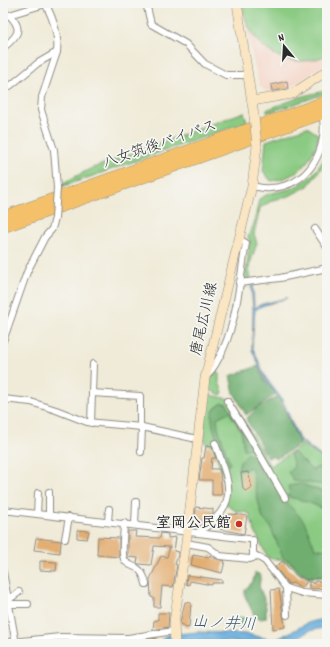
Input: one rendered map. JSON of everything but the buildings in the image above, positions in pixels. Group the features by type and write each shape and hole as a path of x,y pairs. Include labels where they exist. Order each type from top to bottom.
{"highway":[{"name":"八女筑後バイパス","path":"3,217 324,108"},
{"name":"八女筑後バイパス","path":"3,227 324,108"}],"main road":[{"name":"唐尾広川線","path":"175,644 174,632 186,544 205,378 252,186 257,146 252,101 237,3"},
{"path":"252,101 292,94 327,71"}],"street":[{"path":"146,3 151,24 186,44 205,64 226,75 248,75"},
{"path":"3,341 27,272 45,237 52,229 55,218 57,188 54,150 41,110 42,97 57,52 58,42 53,20 44,4 6,16"},
{"path":"3,48 17,35 17,25 6,16"},
{"path":"3,87 10,86 38,62 57,52"},
{"path":"252,186 270,188 288,185 303,177 316,164 326,138 324,108"},
{"path":"315,229 327,247"},
{"path":"205,378 223,352 230,332 246,244 239,239"},
{"path":"239,283 280,278 327,268"},
{"path":"91,423 93,364"},
{"path":"92,393 140,396 142,452"},
{"path":"3,399 31,402 91,423 141,427 197,438"},
{"path":"227,401 285,498"},
{"path":"198,532 205,528 227,504 228,485 215,443"},
{"path":"49,492 49,515"},
{"path":"37,514 38,493"},
{"path":"135,525 136,502"},
{"path":"108,522 109,509"},
{"path":"3,510 124,523 251,540 253,558 220,556 208,547 186,544"},
{"path":"65,539 69,517"},
{"path":"124,523 124,556 128,563 140,570 144,575 146,584"},
{"path":"253,554 265,561 286,588 302,593 327,595"},
{"path":"117,560 124,556"},
{"path":"3,572 8,603 6,616 16,643"},
{"path":"286,588 287,615"},
{"path":"8,603 19,592"},
{"path":"8,603 28,604"},
{"path":"3,643 85,637 105,641 174,632"},
{"path":"85,637 87,644"}],"shaded area":[{"path":"241,3 327,3 327,63 288,89 274,92 265,91 260,86 254,64"}],"green space":[{"path":"242,3 327,3 327,55 311,60 297,61 283,58 271,52 260,43 251,32 245,18"},
{"path":"324,91 326,93 268,113 266,110 303,96"},
{"path":"244,112 247,122 61,187 61,184 90,169"},
{"path":"307,127 319,135 313,153 303,167 296,172 281,179 271,181 263,171 266,141"},
{"path":"327,151 326,162 308,186 289,196 273,200 260,208 254,234 257,243 249,267 251,280 245,278 250,241 248,237 254,224 259,199 270,194 290,189 304,182 320,165"},
{"path":"258,366 264,380 276,394 246,415 234,393 230,376"},
{"path":"216,370 219,374 219,382 223,393 221,395 208,389 210,375"},
{"path":"206,394 229,399 233,403 270,466 302,445 327,461 327,577 308,578 299,573 291,564 282,560 268,558 255,532 249,513 236,511 225,504 225,481 213,446 205,443 203,417"},
{"path":"278,396 300,444 276,459 272,456 268,458 246,419 257,408"},
{"path":"222,403 226,403 253,447 244,450 241,431 229,412 217,418 218,427 230,464 228,466 217,441 212,420 213,411"},
{"path":"249,452 257,460 285,501 304,521 315,548 327,550 327,576 308,577 300,572 290,561 283,558 270,526 263,519 251,467 244,470 238,469 240,461"},
{"path":"294,452 312,470 319,467 327,470 326,485 294,481 288,472 294,467 290,454"},
{"path":"301,484 321,491 327,497 327,513 313,504 286,496 290,494 288,486"},
{"path":"255,573 259,574 260,576 260,587 266,606 266,618 261,619 254,615 245,596 245,590 253,581"},
{"path":"235,617 248,618 251,628 232,626 230,624 230,620"}],"water":[{"path":"251,284 253,284 254,308 262,304 287,298 262,306 255,310 252,344 253,310"},
{"path":"252,346 266,378 282,399 299,439 327,461 298,440 283,403 265,379 252,350"},
{"path":"327,618 327,627 309,631 287,644 208,641 157,644 166,635 198,632 246,634 277,639 310,622"}],"place":[{"name":"室岡公民館","path":"239,524"}],"water label":[{"name":"山ノ井川","path":"224,624"}]}
